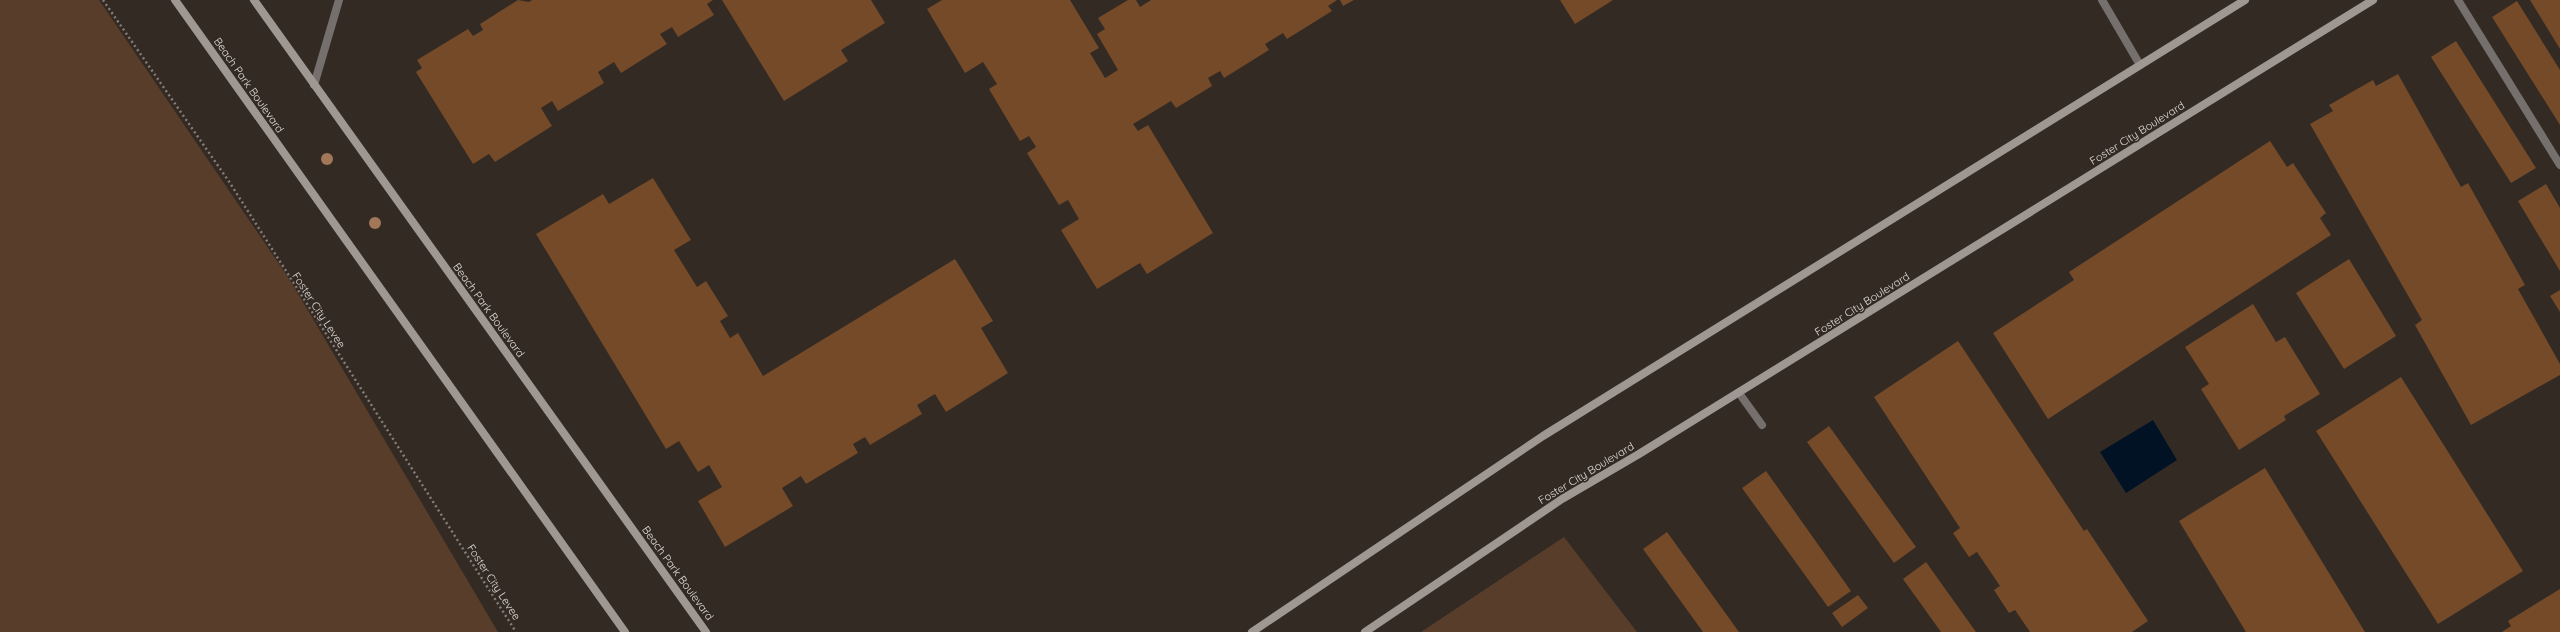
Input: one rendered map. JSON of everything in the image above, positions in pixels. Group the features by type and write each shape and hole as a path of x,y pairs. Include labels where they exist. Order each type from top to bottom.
{"main road":[{"name":"Beach Park Boulevard","path":"175,0 625,632"},
{"name":"Beach Park Boulevard","path":"254,0 706,632"},
{"path":"1252,632 1543,436 2245,0"},
{"name":"Foster City Boulevard","path":"1366,632 1562,499 1739,393 2373,0"}],"street":[{"path":"314,85 339,0"},
{"path":"2102,0 2140,64"},
{"path":"2458,0 2560,165"},
{"path":"1739,393 1762,424"}],"path":[{"name":"Foster City Levee","path":"103,0 230,183 516,632"}],"shaded area":[{"path":"0,0 99,0 290,280 498,632 0,632"},
{"path":"1564,537 1637,632 1421,632"}],"water":[{"path":"2153,420 2177,460 2126,493 2100,452"}],"building":[{"path":"518,0 529,2 532,0 713,0 707,4 714,15 678,37 672,27 660,34 667,44 621,73 614,62 598,72 604,83 558,111 552,101 541,108 552,126 495,162 489,154 473,164 416,72 422,68 417,60 468,29 473,36 483,30 480,24"},
{"path":"722,0 871,0 885,23 841,50 848,61 784,101"},
{"path":"942,0 1070,0 1099,48 1090,53 1105,78 1118,70 1097,34 1105,29 1098,18 1128,0 1136,0 1140,7 1151,0 1337,0 1328,6 1332,11 1287,39 1283,33 1265,44 1269,50 1224,78 1220,71 1208,78 1212,86 1176,108 1171,101 1133,124 1138,131 1148,125 1213,233 1147,274 1140,263 1097,289 1061,230 1079,219 1068,200 1059,205 1027,153 1036,147 1029,136 1020,141 989,89 997,84 983,62 965,73 927,9"},
{"path":"1340,0 1354,0 1343,6"},
{"path":"1560,0 1613,0 1575,24"},
{"path":"2530,0 2560,0 2560,49"},
{"path":"2517,1 2560,70 2560,125 2492,17"},
{"path":"2456,41 2536,168 2511,183 2431,57"},
{"path":"2398,74 2461,187 2468,183 2525,285 2518,289 2560,364 2560,375 2471,425 2415,325 2422,320 2310,124 2333,111 2329,105 2373,80 2376,86"},
{"path":"2270,141 2287,167 2293,163 2326,213 2320,218 2331,235 2048,419 1993,333 2074,280 2069,272"},
{"path":"653,178 691,240 674,250 697,287 706,281 728,316 720,321 730,338 738,333 763,376 955,259 993,321 981,328 1008,373 946,412 935,394 917,405 922,414 870,445 865,437 853,444 858,453 806,484 801,476 782,488 793,506 725,547 698,501 722,487 709,465 698,472 679,441 666,449 536,234 603,194 609,204"},
{"path":"2546,184 2560,208 2560,271 2518,201"},
{"path":"2349,259 2396,336 2344,369 2296,293"},
{"path":"2560,290 2560,312 2550,296"},
{"path":"2253,304 2276,342 2285,337 2320,394 2284,416 2286,420 2239,450 2201,389 2209,384 2185,347"},
{"path":"1958,341 2084,531 2087,529 2148,621 2132,632 2030,632 2015,610 2009,613 1994,590 2000,586 1977,552 1969,557 1953,533 1960,528 1874,397"},
{"path":"2401,377 2523,571 2438,624 2316,431"},
{"path":"1829,426 1916,547 1894,563 1807,442"},
{"path":"2265,468 2365,632 2246,632 2179,521"},
{"path":"1766,471 1851,591 1828,607 1742,488"},
{"path":"1667,532 1739,632 1703,632 1643,549"},
{"path":"1926,562 1976,632 1941,632 1903,579"},
{"path":"2560,589 2560,632 2502,632 2511,626 2508,621"},
{"path":"1858,595 1868,608 1842,627 1832,613"}]}
